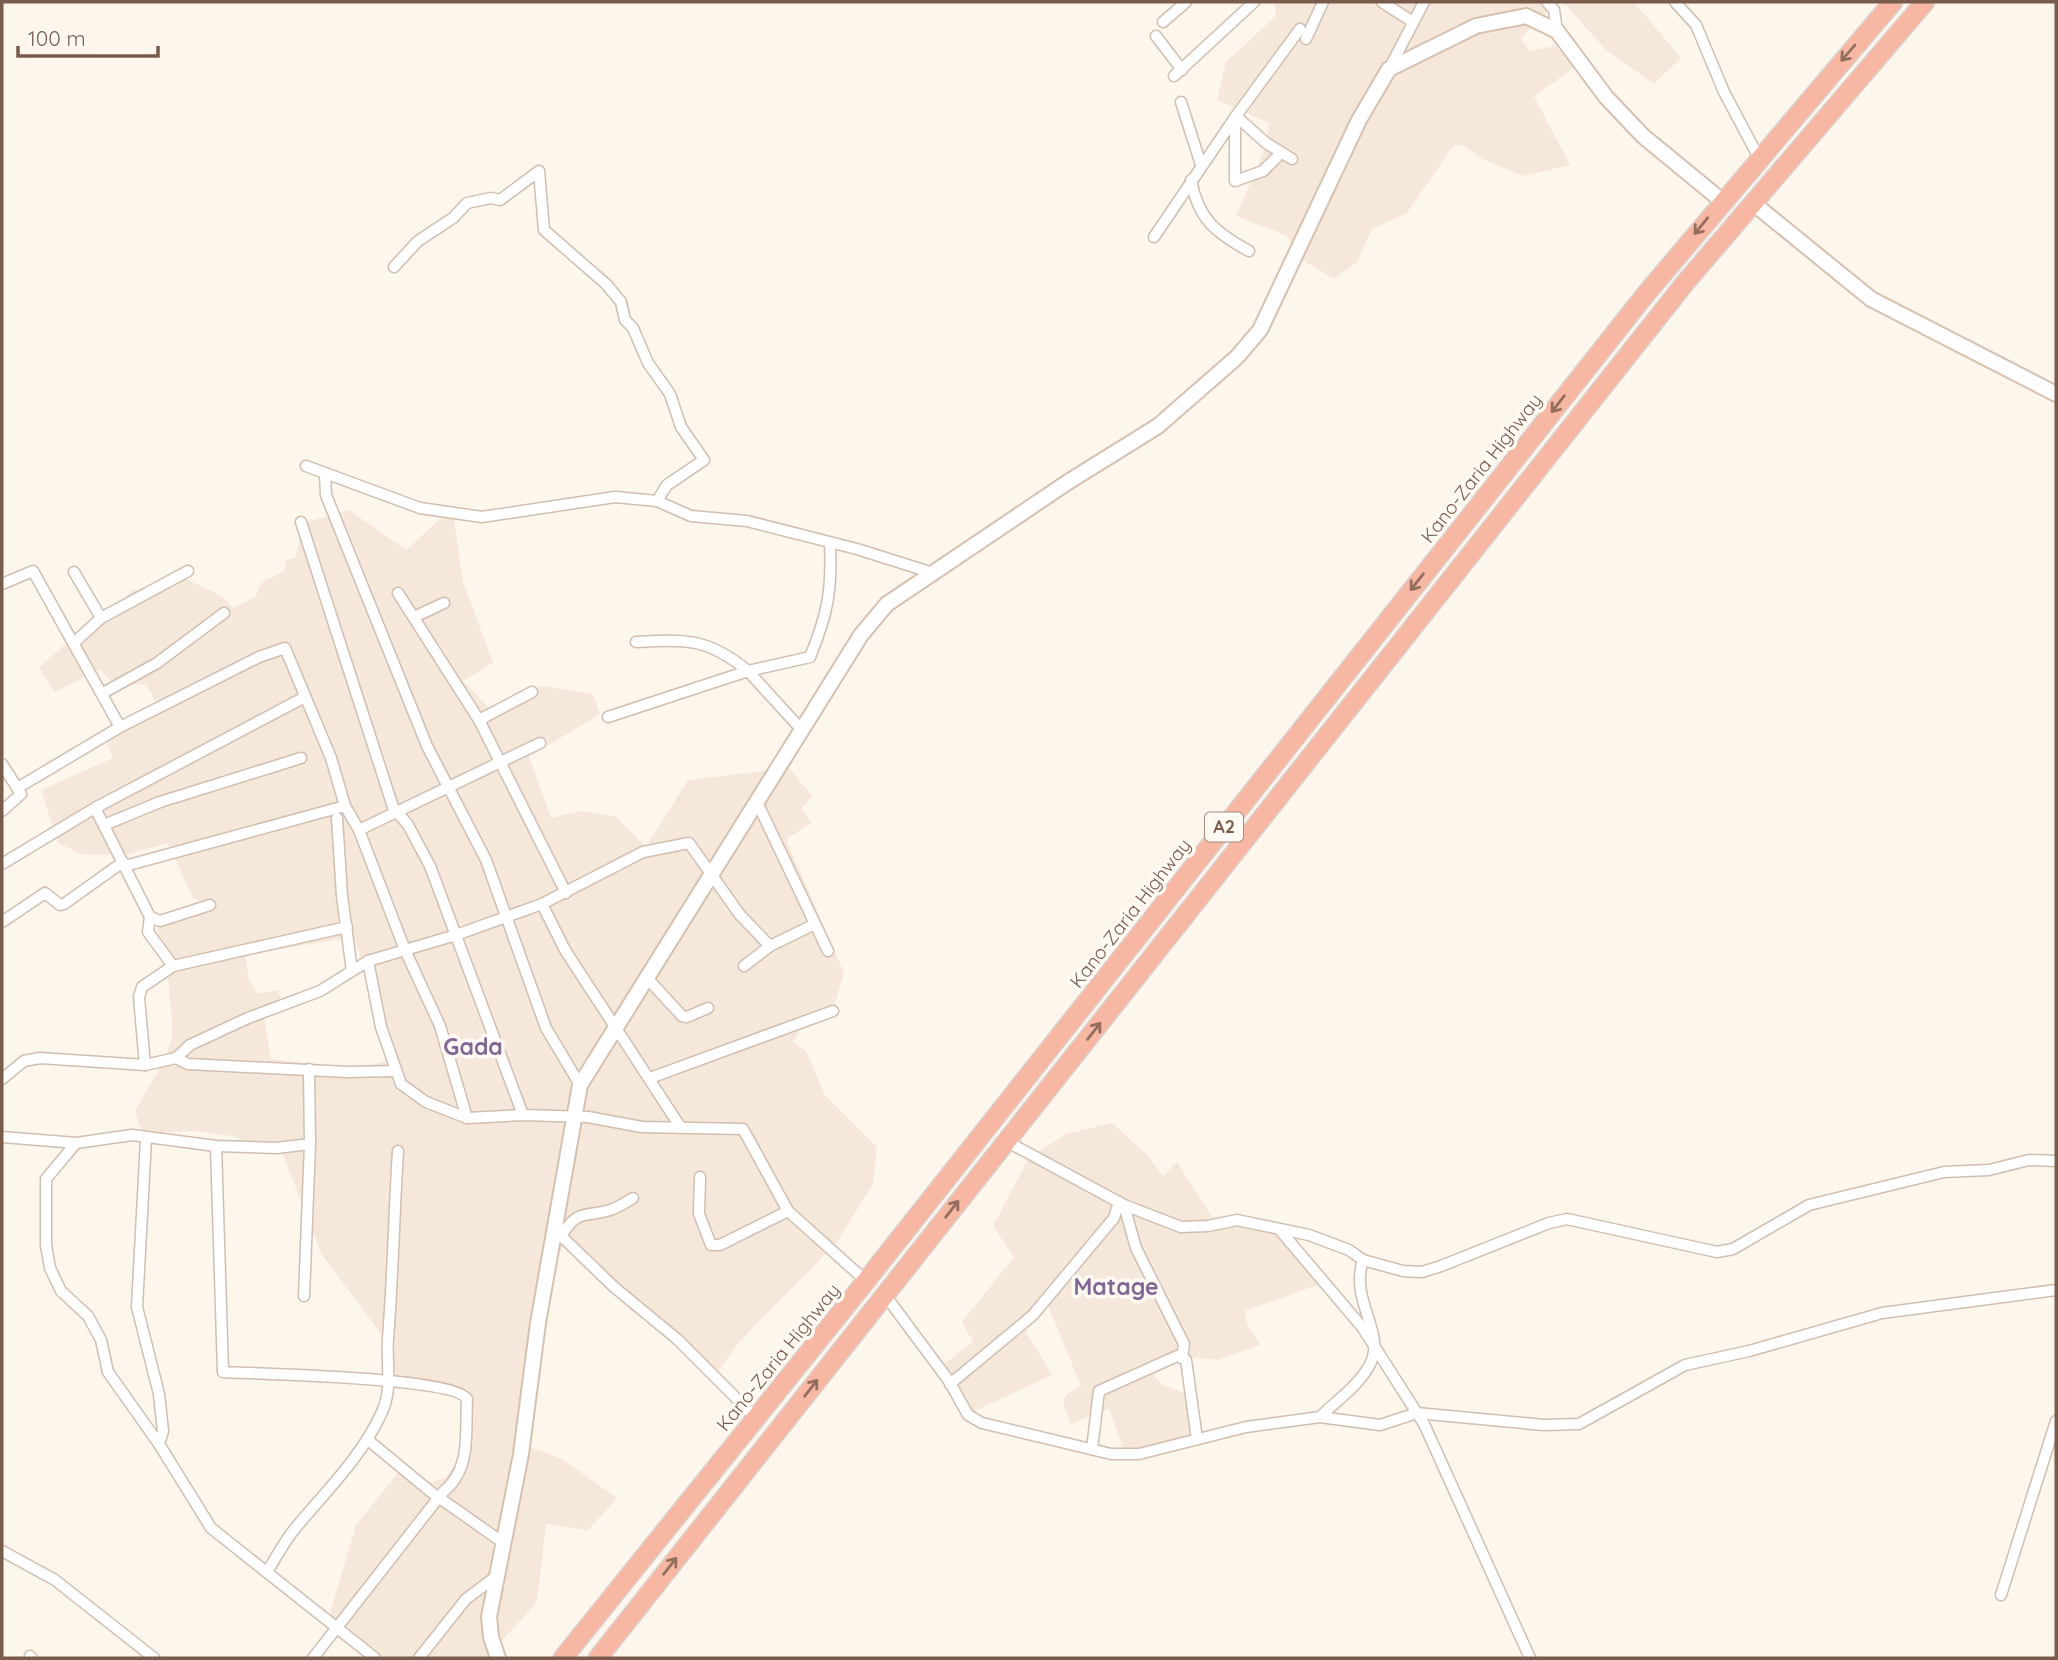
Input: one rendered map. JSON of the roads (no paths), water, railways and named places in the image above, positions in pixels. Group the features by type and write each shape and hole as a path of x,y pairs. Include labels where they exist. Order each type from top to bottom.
{"highway":[{"name":"A2","path":"605,1655 654,1587 1685,283 1925,2"},
{"name":"Kano-Zaria Highway","path":"562,1658 635,1572 1722,201 1883,5"},
{"path":"635,1572 654,1587"}],"street":[{"path":"1163,22 1185,2"},
{"path":"1156,36 1178,73 1254,2"},
{"path":"1306,39 1323,2"},
{"path":"1382,2 1413,22"},
{"path":"498,1658 491,1637 489,1617 505,1544 580,1085 800,728 861,635 887,604 1068,482 1158,426 1237,357 1260,330 1359,120 1424,2"},
{"path":"1547,2 1554,10 1557,31"},
{"path":"1675,2 1696,25 1724,92 1759,158"},
{"path":"1389,69 1476,26 1526,16 1557,31 1606,97 1643,136 1722,201"},
{"path":"1154,237 1201,165 1300,29"},
{"path":"1181,102 1201,165"},
{"path":"1236,116 1235,181 1263,171 1279,156"},
{"path":"1236,116 1266,143 1292,159"},
{"path":"394,267 418,241 453,218 467,203 491,198 500,200 539,171 544,230 560,242 578,263 607,284 621,302 625,320 633,328 648,363 670,394 681,427 704,460 667,485 656,501"},
{"path":"1191,180 1206,221 1219,235 1249,251"},
{"path":"1753,203 1871,299 2056,394"},
{"path":"306,466 420,508 482,517 615,496 656,501 691,516 747,521 933,573"},
{"path":"325,474 326,495 365,597 448,790 486,860 546,1028 580,1085"},
{"path":"301,522 393,807 430,866 523,1115"},
{"path":"608,717 748,671 810,657 826,617 832,585 830,543"},
{"path":"75,642 101,618 188,570"},
{"path":"2,584 33,571 54,613 75,642 120,727"},
{"path":"74,572 101,618"},
{"path":"398,593 479,720 566,893"},
{"path":"414,617 444,603"},
{"path":"103,693 157,663 224,613"},
{"path":"636,642 682,640 707,644 725,652 748,671 800,728"},
{"path":"19,787 120,727 258,657 285,648 331,758 345,806 359,830 405,950 440,1026 467,1118"},
{"path":"479,720 532,692"},
{"path":"2,864 95,808 305,697"},
{"path":"359,830 448,790 540,743"},
{"path":"104,825 160,802 301,758"},
{"path":"2,764 19,787 18,799 2,811"},
{"path":"756,799 813,925 828,951"},
{"path":"2,922 45,893 60,905 64,904 124,864 345,806"},
{"path":"95,808 150,917 148,932 173,966"},
{"path":"337,818 352,971"},
{"path":"2,1079 24,1061 40,1058 145,1065 176,1058 190,1045 248,1018 320,991 368,961 456,935 542,904 643,852 689,843 740,915 770,946"},
{"path":"542,904 565,950 681,1128"},
{"path":"150,917 160,921 210,905"},
{"path":"744,966 770,946 813,925"},
{"path":"145,1065 139,997 142,987 173,966 346,927"},
{"path":"368,961 381,1027 401,1084 426,1102 467,1118 523,1115 588,1117 642,1127 743,1129 788,1211 866,1281"},
{"path":"646,978 682,1016 687,1017 708,1009"},
{"path":"650,1078 833,1010"},
{"path":"176,1058 188,1064 396,1071"},
{"path":"304,1296 310,1144 309,1069"},
{"path":"2,1137 76,1143 132,1135 146,1139 216,1146 276,1148 310,1144"},
{"path":"146,1139 137,1307 159,1394 163,1431 159,1444"},
{"path":"1006,1142 1121,1203 1181,1227 1208,1226 1237,1220 1278,1228 1349,1250 1363,1260 1403,1271 1422,1272 1549,1223 1567,1219 1717,1252 1733,1249 1809,1205 1944,1172 1989,1170 2029,1160 2056,1161"},
{"path":"76,1143 46,1180 46,1245 50,1268 61,1292 88,1316 102,1340 108,1372 159,1444 211,1528 375,1658"},
{"path":"216,1146 223,1372 389,1381 452,1388 463,1392 467,1399 466,1456 453,1484 438,1497 313,1658"},
{"path":"267,1572 290,1534 368,1440 384,1408 389,1381 388,1339 392,1312 391,1267 398,1151"},
{"path":"701,1177 699,1214 711,1245 720,1245 788,1211"},
{"path":"558,1232 583,1213 610,1211 633,1198"},
{"path":"1121,1203 1136,1248 1184,1344 1182,1357"},
{"path":"950,1384 1033,1315 1114,1218 1121,1203"},
{"path":"1278,1228 1362,1327 1417,1413 1470,1521 1530,1658"},
{"path":"558,1232 614,1287 677,1339 755,1418"},
{"path":"1320,1417 1369,1367 1376,1349 1358,1287 1358,1275 1363,1260"},
{"path":"885,1295 950,1384 968,1415 982,1423 1111,1454 1139,1454 1246,1427 1320,1417 1380,1424 1417,1413 1544,1424 1578,1424 1685,1365 1749,1351 1882,1314 2056,1290"},
{"path":"1182,1357 1186,1360 1197,1439"},
{"path":"1092,1449 1099,1391 1182,1357"},
{"path":"2001,1595 2056,1421"},
{"path":"368,1440 438,1497 505,1544"},
{"path":"2,1551 55,1580 154,1658"},
{"path":"419,1658 466,1599 498,1575"}],"district":[{"name":"Gada","path":"473,1047"},
{"name":"Matage","path":"1116,1287"}]}
